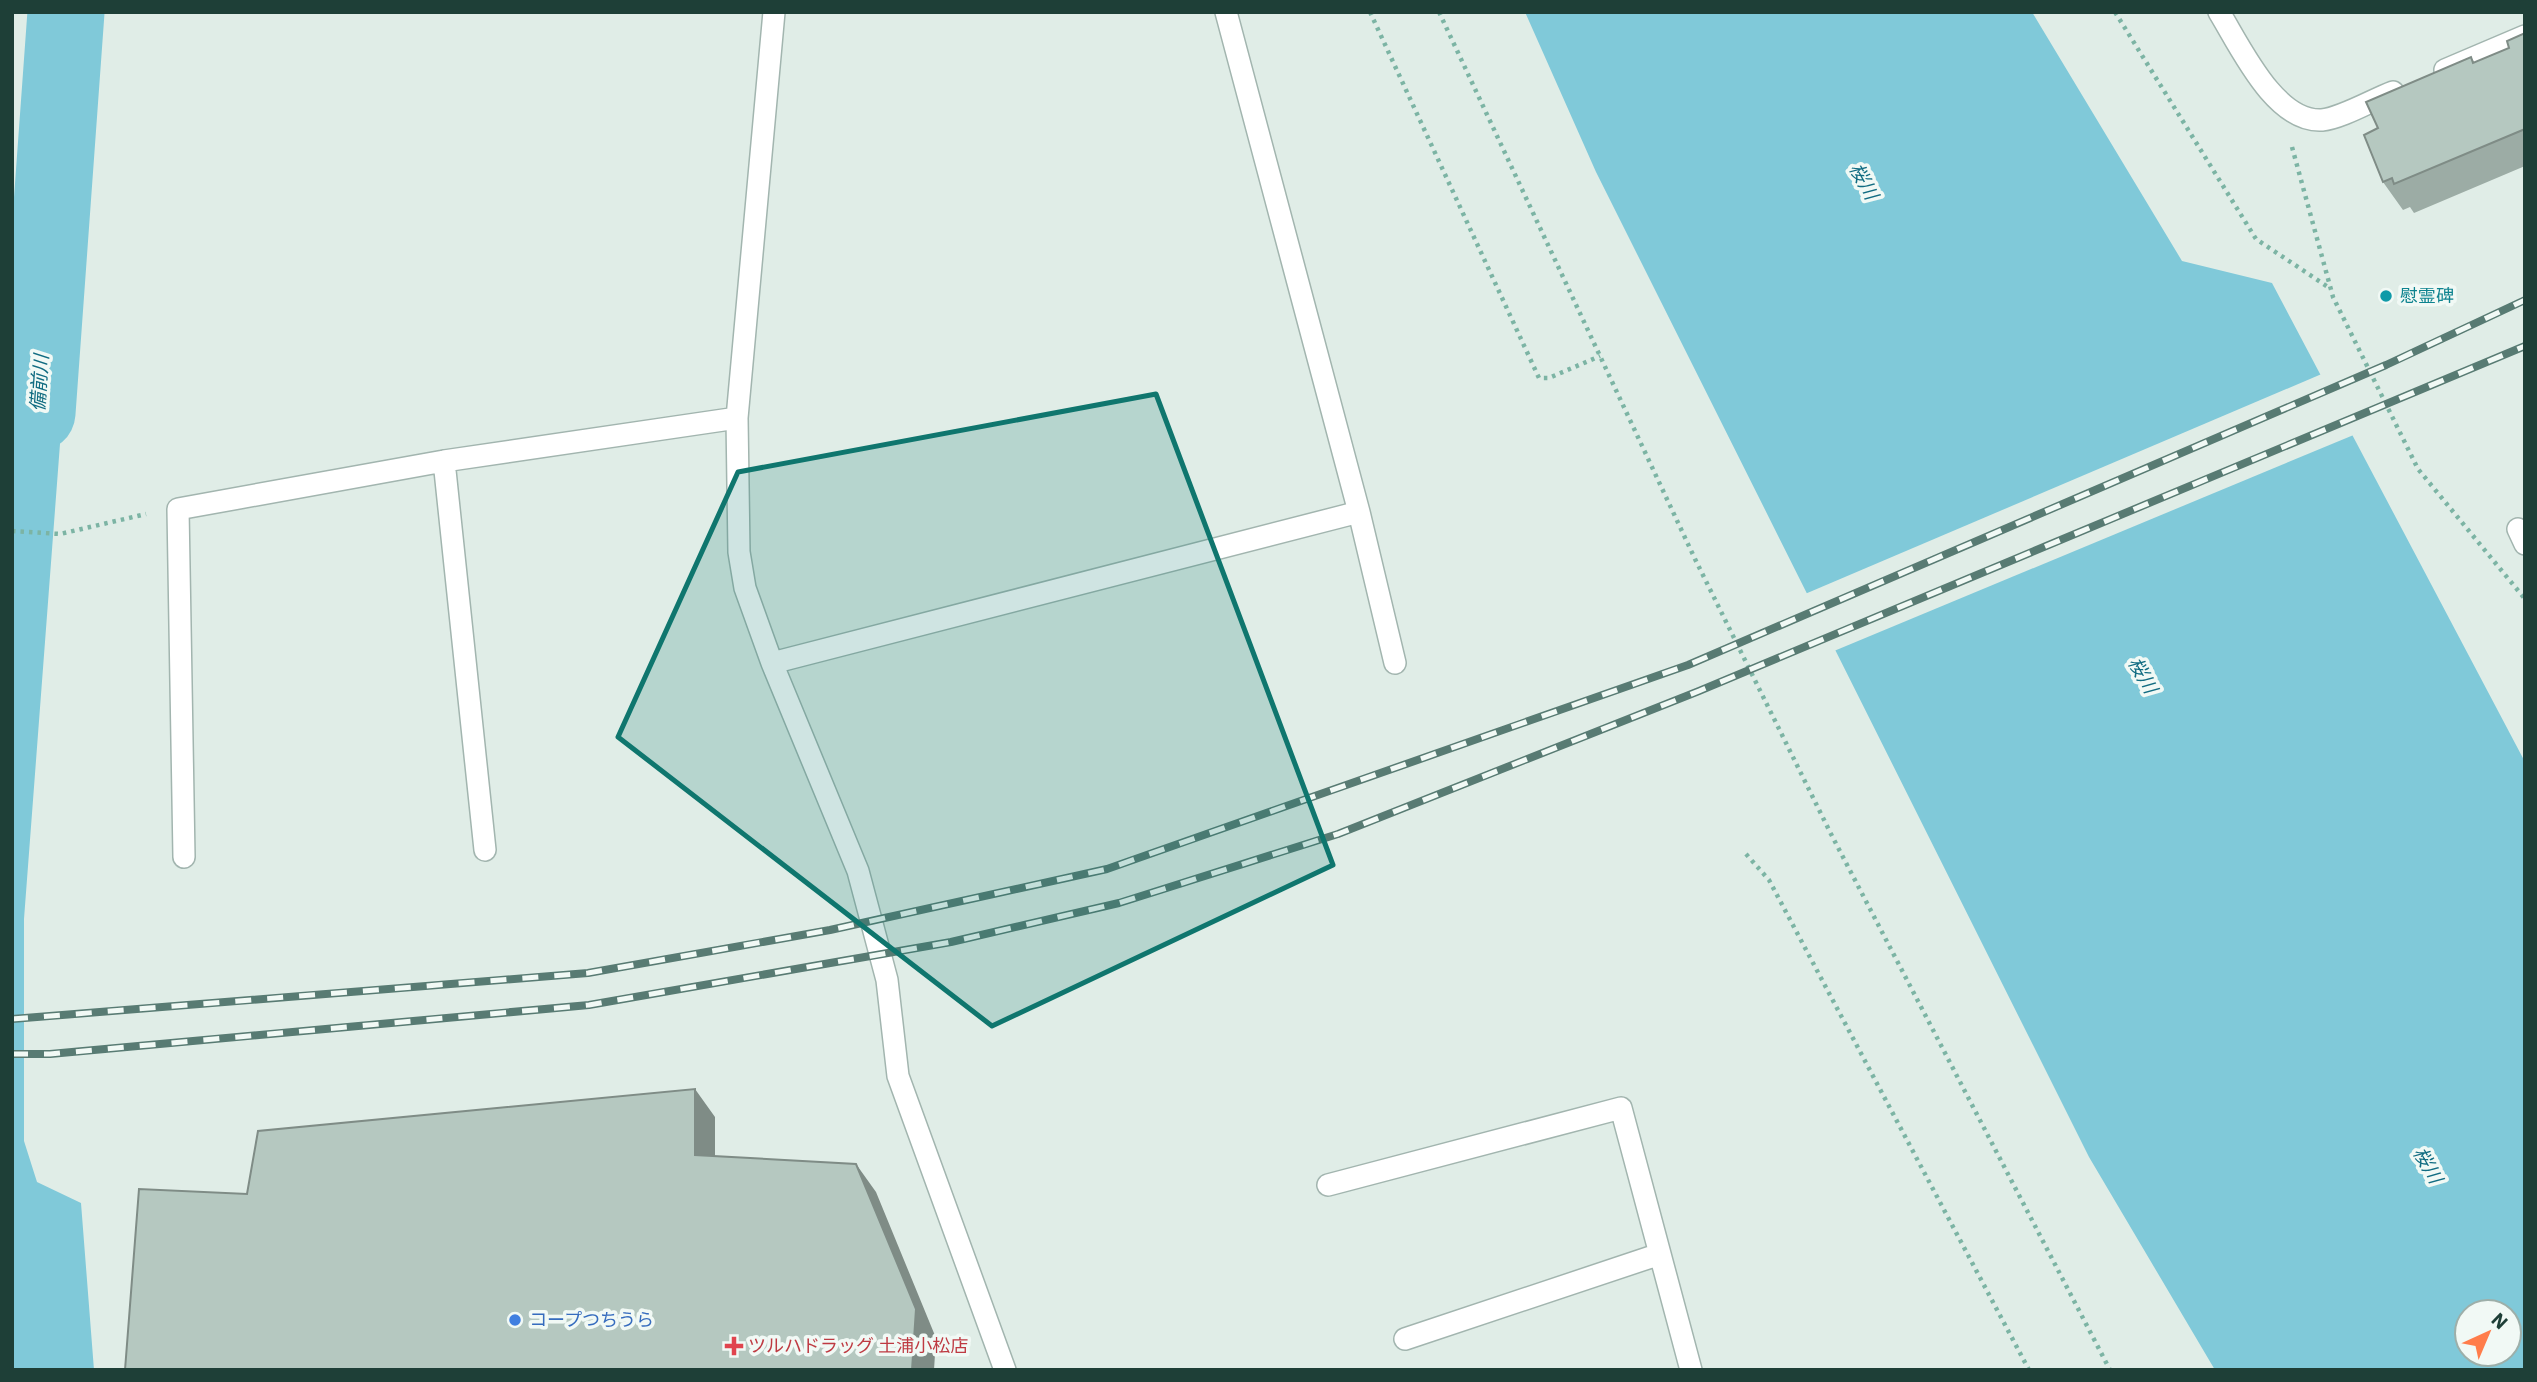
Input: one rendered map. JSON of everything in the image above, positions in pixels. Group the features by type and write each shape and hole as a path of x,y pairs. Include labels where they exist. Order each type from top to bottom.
{"street":[{"path":"774,12 737,418 738,552 745,588 772,663 858,870 887,980 898,1076 1005,1370"},
{"path":"1226,12 1359,512 1395,663"},
{"path":"2219,12 2269,92 2306,119 2325,120 2525,36"},
{"path":"184,857 178,509 444,461 737,418"},
{"path":"444,461 485,850"},
{"path":"772,663 1359,512"},
{"path":"1328,1185 1621,1108 1691,1370"},
{"path":"1405,1339 1660,1254"}],"path":[{"path":"1370,12 1539,378 1549,379 1601,356"},
{"path":"1439,12 1695,559 1831,834 2110,1370"},
{"path":"2116,12 2256,239 2332,290"},
{"path":"2289,138 2332,290 2418,469 2525,599"},
{"path":"12,531 60,534 178,509"},
{"path":"1746,853 1769,880 2029,1370"}],"highlighted area":[{"path":"1156,394 1333,865 992,1026 618,737 738,472"}],"water":[{"path":"52,12 82,12 81,42 51,42"},
{"name":"桜川","path":"1525,12 2032,12 2182,261 2272,283 2525,762 2525,1370 2215,1370 2089,1157 1596,172"},
{"path":"24,301 70,312 24,919 24,1141 37,1182 81,1203 94,1370 12,1370 12,455"}],"pier":[{"path":"2324,373 2356,434 1834,651 1805,594"}],"building":[{"path":"2525,33 2525,129 2394,184 2392,178 2383,182 2364,135 2378,128 2366,102 2471,57 2473,63 2509,48 2507,41"},
{"path":"695,1089 695,1155 856,1164 916,1309 912,1370 125,1370 139,1189 247,1194 258,1131"}],"waterway":[{"name":"備前川","path":"37,413 66,12"}],"railway":[{"path":"12,1019 588,973 830,930 1107,869 1688,665 2386,365 2525,300"},
{"path":"12,1054 50,1054 589,1005 951,942 1119,903 1338,834 1699,691 2525,346"}],"place":[{"name":"慰霊碑","path":"2386,296"},
{"name":"コープつちうら","path":"515,1320"},
{"name":"ツルハドラッグ 土浦小松店","path":"734,1346"}]}
